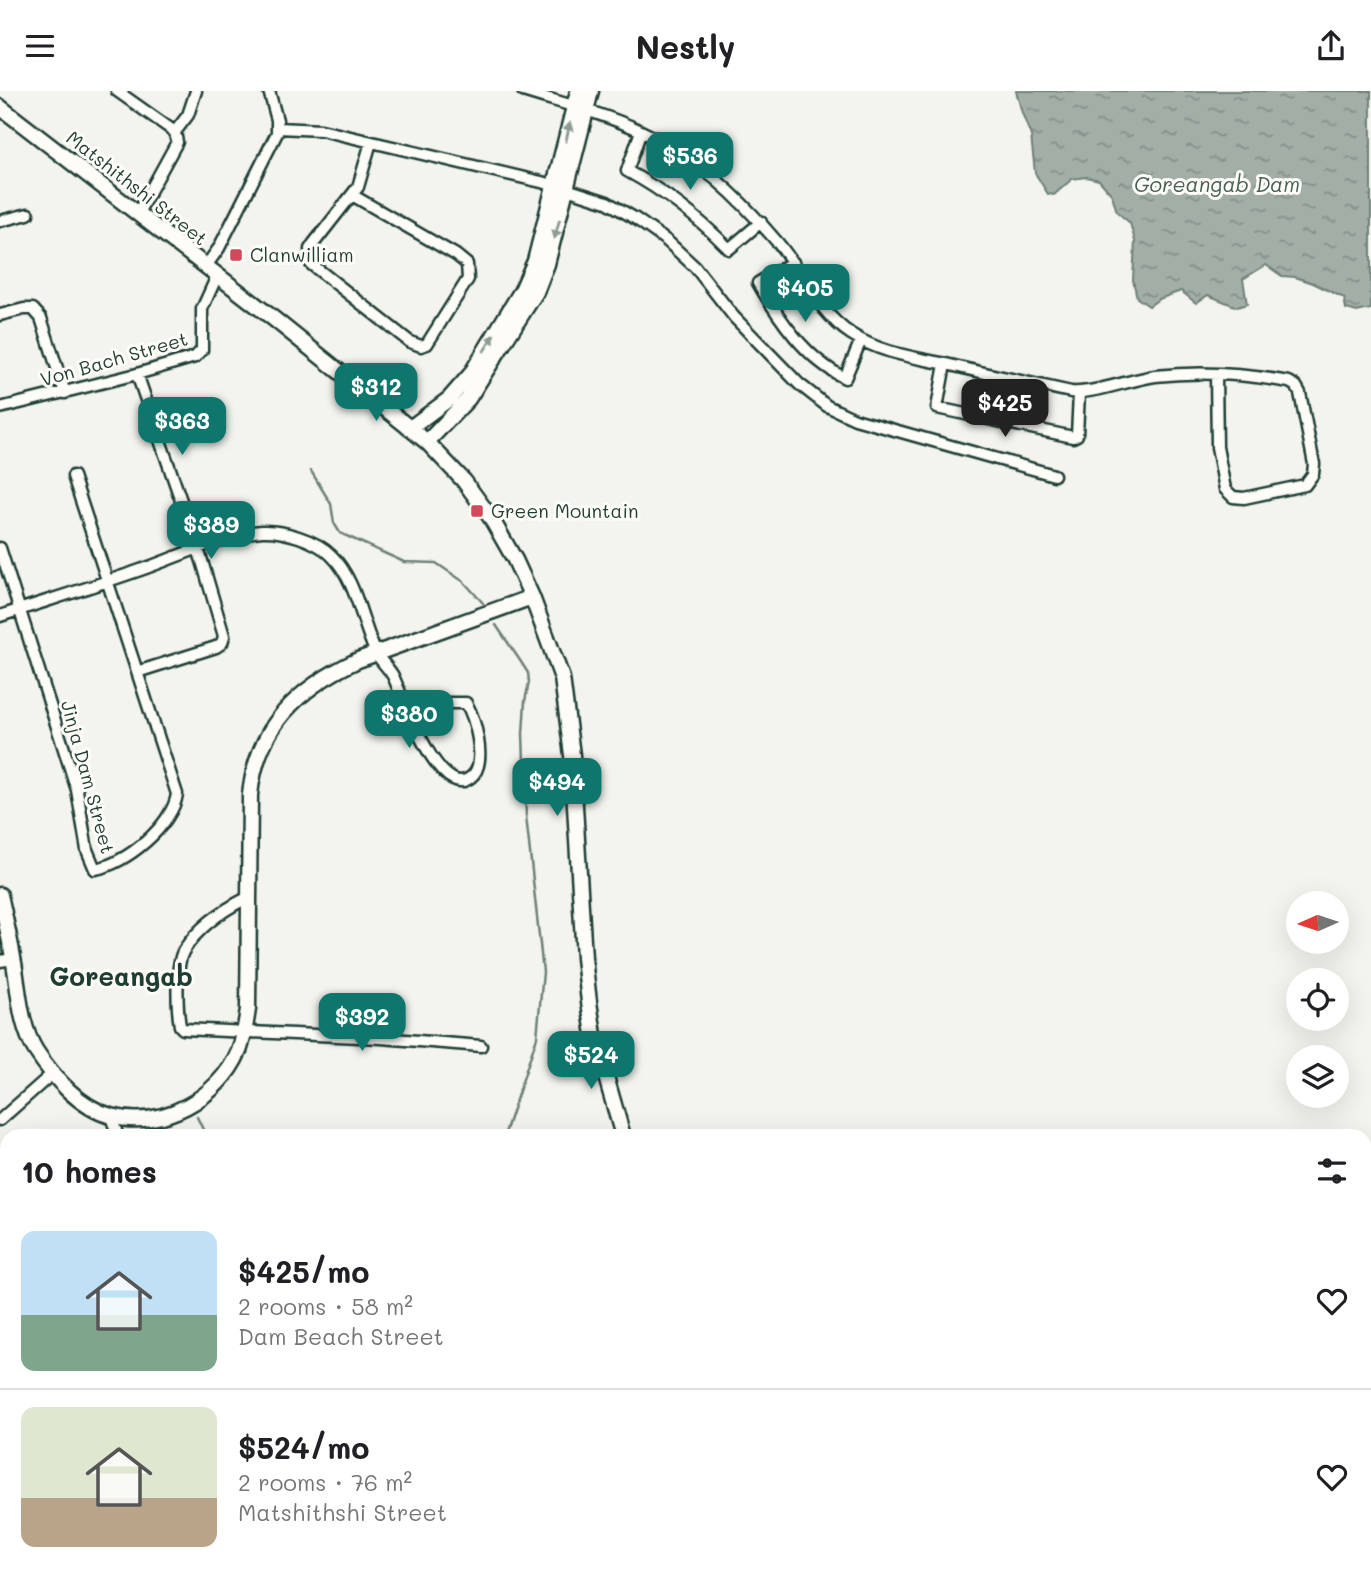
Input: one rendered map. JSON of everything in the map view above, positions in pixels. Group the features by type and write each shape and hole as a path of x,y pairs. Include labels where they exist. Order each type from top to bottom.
{"street":[{"path":"117,91 175,132 177,142 138,213"},
{"path":"175,132 188,115 196,91"},
{"path":"212,271 219,248 278,128 269,91"},
{"path":"523,91 642,131 666,143 696,164 728,189 761,222 793,262 813,295 848,333 878,349 1079,393 1157,376 1216,375 1277,380 1296,386 1314,464 1313,474 1305,485 1244,498 1229,494 1225,489 1217,447 1216,375"},
{"path":"427,442 468,399 536,292 547,264 579,109 578,91"},
{"path":"579,109 591,91"},
{"name":"Matshithshi Street","path":"0,107 427,442 464,481 485,509 515,560 532,597 562,678 572,755 589,1002 594,1035 621,1129"},
{"path":"278,128 321,130 561,186 607,202 667,241 695,267 734,317 799,384 827,406 855,419 1054,475"},
{"path":"642,131 627,171 681,204 729,249 761,222"},
{"path":"352,195 456,254 467,264 468,279 427,344 421,346 410,342 311,264 310,249 352,195 362,176 370,142"},
{"path":"410,428 449,399 471,374 522,290 561,186"},
{"path":"0,221 28,214"},
{"path":"793,262 758,283 773,309 797,340 833,372 845,378 860,340"},
{"name":"Von Bach Street","path":"0,408 195,357 202,350 202,309 212,271"},
{"path":"0,315 33,309 41,318 65,393"},
{"path":"945,364 937,408 1036,431 1073,437 1077,435 1079,393"},
{"path":"137,374 224,636 222,643 216,647 137,672"},
{"name":"Jinja Dam Street","path":"21,609 77,790 87,850 95,869 110,867 136,851 152,835 176,804 177,794 72,476"},
{"path":"0,616 107,582 197,549 262,531 284,534 315,544 330,553 342,569 376,654 393,675 407,713 435,762 450,776 460,780 467,779 475,772 478,761 477,732 473,715 466,703 441,703 407,713"},
{"path":"0,548 21,609"},
{"path":"0,895 7,960 30,1040 53,1073 76,1098 111,1117 154,1118 173,1113 192,1103 209,1091 226,1073 239,1051 245,1032 248,1009 247,898 251,785 255,766 267,737 282,714 297,697 335,671 532,597"},
{"path":"247,898 225,909 205,926 184,950 180,962 178,995 180,1026 183,1029 382,1038 481,1046"},
{"path":"0,1120 53,1073"},
{"path":"111,1117 115,1129"}],"water":[{"name":"Goreangab Dam","path":"1016,91 1371,91 1371,309 1357,312 1346,309 1344,298 1313,283 1282,276 1266,265 1243,279 1247,304 1237,307 1208,295 1196,303 1181,291 1149,306 1137,298 1133,280 1135,241 1130,223 1117,212 1112,195 1099,180 1086,177 1072,179 1054,195 1048,194 1035,173 1031,136"}],"waterway":[{"path":"311,471 331,504 334,523 340,533 404,562 436,563 464,582 483,603"},
{"path":"496,625 528,673 523,734 526,816 543,972 537,1037 506,1129"},
{"path":"197,1117 203,1129"}],"place":[{"name":"Clanwilliam","path":"236,255"},
{"name":"Green Mountain","path":"477,511"}],"district":[{"name":"Goreangab","path":"121,977"}]}
